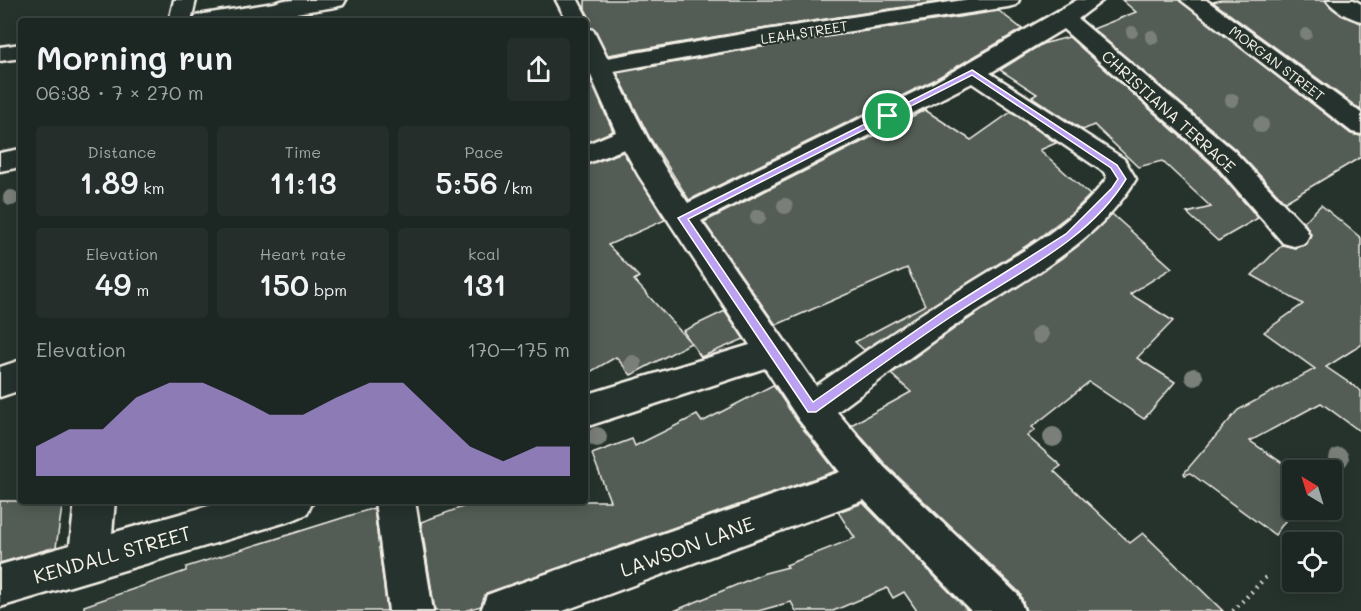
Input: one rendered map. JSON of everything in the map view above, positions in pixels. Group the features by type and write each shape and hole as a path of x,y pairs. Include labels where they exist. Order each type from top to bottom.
{"street":[{"path":"181,18 185,0"},
{"path":"239,18 286,14 336,0"},
{"path":"567,0 576,18"},
{"name":"LEAH STREET","path":"601,66 754,39 1008,0"},
{"path":"682,218 972,72 1065,19 1092,0"},
{"name":"MORGAN STREET","path":"1192,0 1361,126"},
{"path":"1338,0 1361,14"},
{"name":"CHRISTIANA TERRACE","path":"1065,19 1224,156 1294,235"},
{"path":"588,41 631,136 650,169 812,409 870,480 1002,611"},
{"path":"0,54 18,51"},
{"path":"812,409 951,311 1069,236 1115,190 1122,179 1114,166 972,72"},
{"path":"588,154 631,136"},
{"path":"0,162 18,159"},
{"path":"588,410 772,352"},
{"path":"0,382 18,376"},
{"name":"LAWSON LANE","path":"503,611 870,480"},
{"path":"89,560 95,504"},
{"name":"KENDALL STREET","path":"0,586 283,504"},
{"path":"394,504 411,611"}],"path":[{"path":"1233,611 1266,577"}],"building":[{"path":"585,0 949,0 608,55 595,29 588,27 591,20 585,9"},
{"path":"1122,0 1179,0 1351,134 1361,136 1361,157 1285,202 1235,149 1093,29 1136,12"},
{"path":"1221,0 1325,0 1341,15 1361,23 1361,110 1213,2"},
{"path":"999,11 1022,29 932,81 689,200 650,138 617,73 754,48"},
{"path":"1069,37 1212,165 1258,218 1218,241 1187,213 1211,207 1162,161 1138,167 1094,125 1083,130 1032,97 1037,94 1000,70 1042,44"},
{"path":"588,75 613,131 588,142"},
{"path":"925,110 971,140 1011,112 1056,143 1040,150 1090,195 1074,211 1037,239 864,350 855,342 925,305 907,268 776,325 704,222"},
{"path":"623,152 665,220 608,245 639,277 634,280 691,343 631,375 616,357 588,373 588,165"},
{"path":"1321,205 1361,238 1361,345 1326,367 1361,391 1361,432 1321,403 1250,441 1282,463 1282,520 1286,520 1275,535 1190,473 1185,475 1184,473 1238,410 1315,369 1264,332 1303,304 1252,275 1282,245 1295,248 1307,244 1311,234 1304,222"},
{"path":"1112,214 1172,268 1130,294 1173,321 1137,358 1175,382 1144,419 1089,382 1032,427 1035,430 1027,436 1061,466 1054,471 1130,543 1143,533 1223,611 1026,611 1020,593 886,465 851,425 911,392 891,374 964,322 1059,260 1082,243"},
{"path":"725,311 744,339 701,357 683,331"},
{"path":"773,385 797,421 836,471 486,593 481,606 464,611 435,611 421,522 471,504 588,504 588,501 610,501 592,454 632,439 635,446 697,415 702,422"},
{"path":"0,501 18,501 18,504 63,504 56,547 0,563"},
{"path":"863,503 968,611 917,611 904,592 893,598 887,588 833,611 796,611 791,602 758,611 674,611 765,573 788,567 786,565 855,538 838,512"},
{"path":"374,508 387,611 84,611 84,606 186,571 186,567"}],"route":[{"path":"972,72 1114,166 1122,179 1115,190 1069,236 951,311 812,409 682,218 888,116 972,72"}]}
